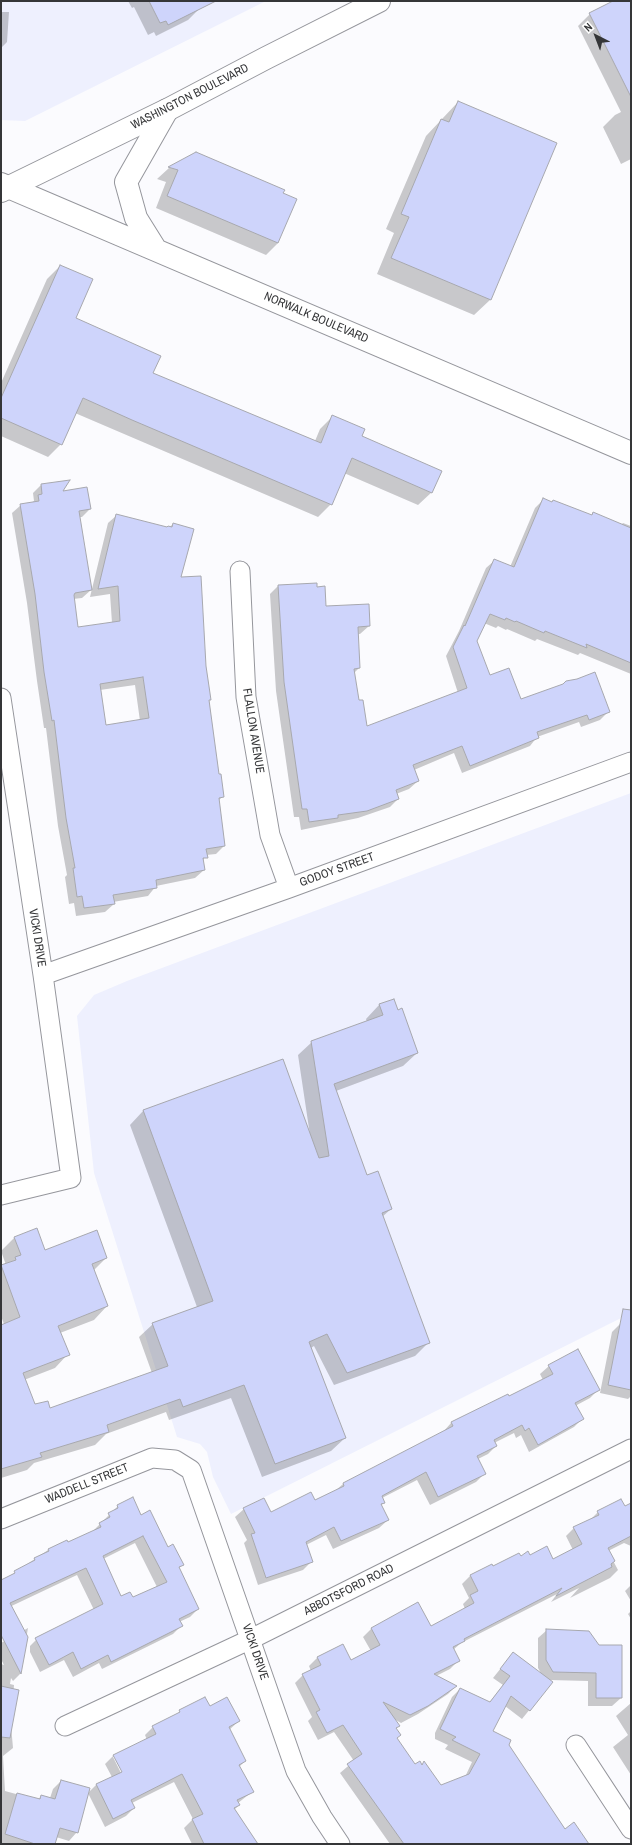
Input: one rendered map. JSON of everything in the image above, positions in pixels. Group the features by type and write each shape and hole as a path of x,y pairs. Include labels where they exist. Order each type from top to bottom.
{"main road":[{"name":"WASHINGTON BOULEVARD","path":"4,188 167,110 379,1"},
{"path":"156,250 136,218 126,182 167,110"},
{"name":"NORWALK BOULEVARD","path":"4,188 156,250 631,453"}],"street":[{"name":"FLALLON AVENUE","path":"240,571 246,697 270,835 289,888"},
{"name":"VICKI DRIVE","path":"1,698 43,975 71,1178 1,1195"},
{"name":"GODOY STREET","path":"43,975 289,888 631,762"},
{"name":"ABBOTSFORD ROAD","path":"65,1726 251,1639 631,1449"},
{"name":"WADDELL STREET","path":"1,1519 152,1458 176,1460"},
{"name":"VICKI DRIVE","path":"176,1460 191,1470 296,1771 322,1817 340,1844"},
{"path":"576,1745 631,1830"}],"shaded area":[{"path":"1,1 266,1 25,121 1,120"},
{"path":"631,793 631,1313 231,1514 213,1477 207,1452 200,1444 177,1437 94,1173 77,1016 94,995 127,981"}],"building":[{"path":"149,1 216,1 168,25 166,21 160,23"},
{"path":"613,1 631,1 631,97 589,13"},
{"path":"458,101 557,143 491,300 391,258 409,217 401,214 441,119 449,122"},
{"path":"196,152 285,190 283,193 297,199 278,243 167,196 178,170 168,167"},
{"path":"60,265 93,279 76,318 161,356 153,373 321,443 332,415 365,429 362,436 442,471 432,493 352,458 332,505 83,398 62,445 1,418 1,398"},
{"path":"70,480 63,491 87,487 91,509 79,511 92,590 75,593 74,595 78,627 120,621 118,586 98,589 116,514 167,527 172,527 173,523 194,529 181,577 201,576 206,666 211,700 209,700 219,774 221,774 224,797 219,798 225,846 206,849 208,858 203,858 205,870 156,880 157,888 113,895 115,904 84,908 82,896 77,897 73,868 75,868 66,818 54,720 52,721 44,672 35,594 20,504 39,501 38,495 42,494 41,484","holes":["143,677 149,718 106,725 100,684"]},
{"path":"543,498 552,502 553,500 592,515 593,512 631,528 631,663 586,644 587,648 545,631 544,633 516,621 515,622 506,618 505,620 490,614 477,641 490,675 509,668 521,699 563,684 566,681 577,679 595,672 610,712 589,720 587,715 537,732 539,738 470,766 462,746 413,765 419,781 396,790 399,799 367,811 338,815 338,818 309,822 307,809 302,809 284,682 278,585 317,583 317,587 325,586 326,606 369,604 370,626 358,627 360,668 354,669 359,700 363,700 367,726 467,688 453,647 464,625 465,626 494,559 514,567"},
{"path":"394,999 398,1010 402,1008 418,1053 334,1084 367,1175 378,1171 392,1209 382,1213 430,1343 347,1373 327,1334 309,1342 346,1438 275,1464 244,1385 183,1407 180,1399 107,1425 109,1432 40,1453 42,1457 1,1469 1,1325 20,1317 1,1265 16,1260 15,1257 21,1255 14,1237 37,1228 45,1250 97,1230 107,1258 92,1264 108,1306 58,1326 70,1355 23,1373 35,1404 48,1401 50,1408 168,1366 152,1323 213,1301 143,1110 283,1059 319,1158 329,1156 311,1041 383,1015 379,1004"},
{"path":"623,1309 631,1310 631,1390 608,1385"},
{"path":"578,1349 600,1390 575,1403 584,1419 538,1445 529,1428 525,1431 522,1425 494,1440 497,1446 477,1456 486,1474 438,1497 426,1472 382,1496 385,1503 381,1504 389,1520 341,1541 334,1527 306,1542 313,1562 266,1578 251,1534 255,1533 243,1508 264,1498 271,1512 311,1492 315,1500 344,1486 343,1483 453,1426 451,1422 553,1374 548,1365"},
{"path":"133,1497 141,1515 150,1510 168,1547 173,1544 184,1565 179,1567 199,1609 179,1619 183,1626 111,1662 108,1655 81,1669 73,1652 49,1665 35,1638 103,1604 86,1568 10,1603 28,1637 21,1674 1,1635 1,1580 35,1560 34,1558 49,1551 48,1549 67,1540 68,1542 101,1527 99,1523 110,1517 108,1513 118,1508 117,1505","holes":["143,1536 167,1582 133,1597 130,1592 121,1596 103,1556"]},
{"path":"621,1499 625,1506 631,1503 631,1536 608,1548 615,1561 611,1564 612,1567 556,1596 562,1588 464,1639 465,1641 453,1647 460,1661 434,1674 457,1686 428,1706 410,1715 383,1702 400,1726 396,1728 401,1735 397,1738 415,1764 420,1761 422,1765 424,1761 441,1785 469,1774 480,1754 452,1740 456,1737 440,1729 460,1688 490,1702 510,1676 500,1669 513,1652 553,1682 530,1711 511,1696 493,1731 511,1740 509,1745 565,1829 574,1822 589,1844 404,1844 347,1764 362,1754 343,1725 327,1733 316,1712 320,1710 302,1674 321,1665 317,1657 343,1644 351,1660 380,1645 371,1628 418,1602 431,1626 474,1603 470,1595 478,1591 470,1575 492,1564 493,1566 519,1553 521,1556 528,1551 530,1555 547,1546 553,1559 582,1544 573,1527 599,1515 597,1511"},
{"path":"546,1629 589,1631 599,1645 622,1645 622,1698 596,1698 596,1673 553,1672 546,1660"},
{"path":"1,1686 19,1690 10,1738 1,1737"},
{"path":"205,1697 210,1706 227,1697 240,1721 229,1727 246,1761 239,1765 254,1792 237,1800 240,1805 234,1808 258,1844 204,1844 192,1819 203,1814 182,1774 131,1800 135,1808 113,1819 96,1784 122,1772 113,1755 156,1734 152,1726"},
{"path":"61,1780 90,1788 78,1833 60,1828 55,1844 35,1844 5,1834 17,1793 40,1799 41,1795 55,1799"}]}
